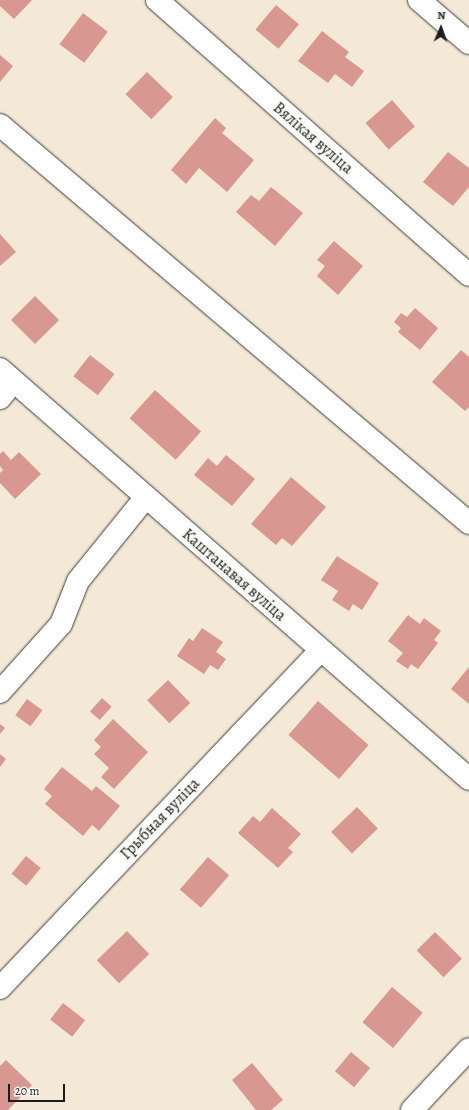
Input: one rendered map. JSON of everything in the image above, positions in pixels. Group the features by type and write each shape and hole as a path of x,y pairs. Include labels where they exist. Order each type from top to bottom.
{"street":[{"name":"Вялікая вуліца","path":"157,0 469,275"},
{"path":"419,0 469,43"},
{"path":"0,125 469,523"},
{"name":"Каштанавая вуліца","path":"4,383 146,497 320,651 469,779"},
{"path":"0,692 61,624 78,581 146,497"},
{"name":"Грыбная вуліца","path":"0,988 320,651"},
{"path":"412,1110 469,1049"}],"building":[{"path":"0,0 32,0 14,19 0,6"},
{"path":"276,5 299,24 278,49 255,30"},
{"path":"83,13 108,32 84,63 60,44"},
{"path":"322,31 349,52 345,57 364,71 352,87 335,74 328,83 298,61"},
{"path":"0,55 13,66 0,82"},
{"path":"147,72 173,97 151,119 125,94"},
{"path":"392,100 415,126 389,149 366,123"},
{"path":"215,118 226,128 222,133 254,160 227,192 199,168 186,184 171,170"},
{"path":"448,152 469,168 469,187 453,206 423,182"},
{"path":"271,187 303,213 275,246 236,212 251,195 259,201"},
{"path":"0,234 16,252 0,266"},
{"path":"334,241 363,266 338,295 317,276 325,266 317,260"},
{"path":"35,296 59,320 35,344 11,320"},
{"path":"415,308 438,328 420,350 398,332 401,328 394,322 401,313 407,317"},
{"path":"461,350 469,357 469,407 465,411 432,382"},
{"path":"90,355 114,374 98,395 73,376"},
{"path":"155,390 201,431 176,460 130,418"},
{"path":"3,451 11,460 19,452 41,474 15,499 0,483 0,473 3,470 0,466 0,454"},
{"path":"226,455 255,479 232,506 194,475 208,458 217,466"},
{"path":"291,477 326,507 292,546 282,538 276,545 251,524"},
{"path":"337,556 379,583 362,610 353,604 349,611 332,600 338,591 321,580"},
{"path":"408,615 420,624 424,618 441,631 434,640 438,643 418,669 411,664 408,669 396,661 403,653 388,641"},
{"path":"202,628 223,642 216,652 226,659 218,670 210,665 204,674 177,656 189,638 193,641"},
{"path":"469,667 469,704 451,689"},
{"path":"168,680 190,703 169,723 147,700"},
{"path":"102,698 112,707 100,720 90,711"},
{"path":"27,699 42,710 31,726 15,715"},
{"path":"318,701 369,745 339,779 288,735"},
{"path":"113,719 148,752 114,789 101,777 109,768 94,754 101,747 94,740"},
{"path":"0,724 5,728 0,734"},
{"path":"0,754 6,759 0,767"},
{"path":"62,767 92,791 96,786 120,806 99,831 92,825 83,836 45,804 52,796 44,789"},
{"path":"357,807 378,829 352,854 331,832"},
{"path":"272,808 301,834 288,848 293,852 278,868 238,833 253,816 260,822"},
{"path":"26,856 41,868 26,886 12,874"},
{"path":"208,857 229,875 201,908 180,889"},
{"path":"127,931 149,954 119,983 97,960"},
{"path":"435,932 462,959 443,977 417,950"},
{"path":"392,987 423,1013 393,1048 362,1022"},
{"path":"63,1003 85,1020 72,1037 50,1020"},
{"path":"351,1052 370,1068 354,1087 335,1071"},
{"path":"6,1060 32,1085 8,1110 0,1110 0,1066"},
{"path":"252,1063 283,1100 271,1110 256,1110 232,1080"}]}
